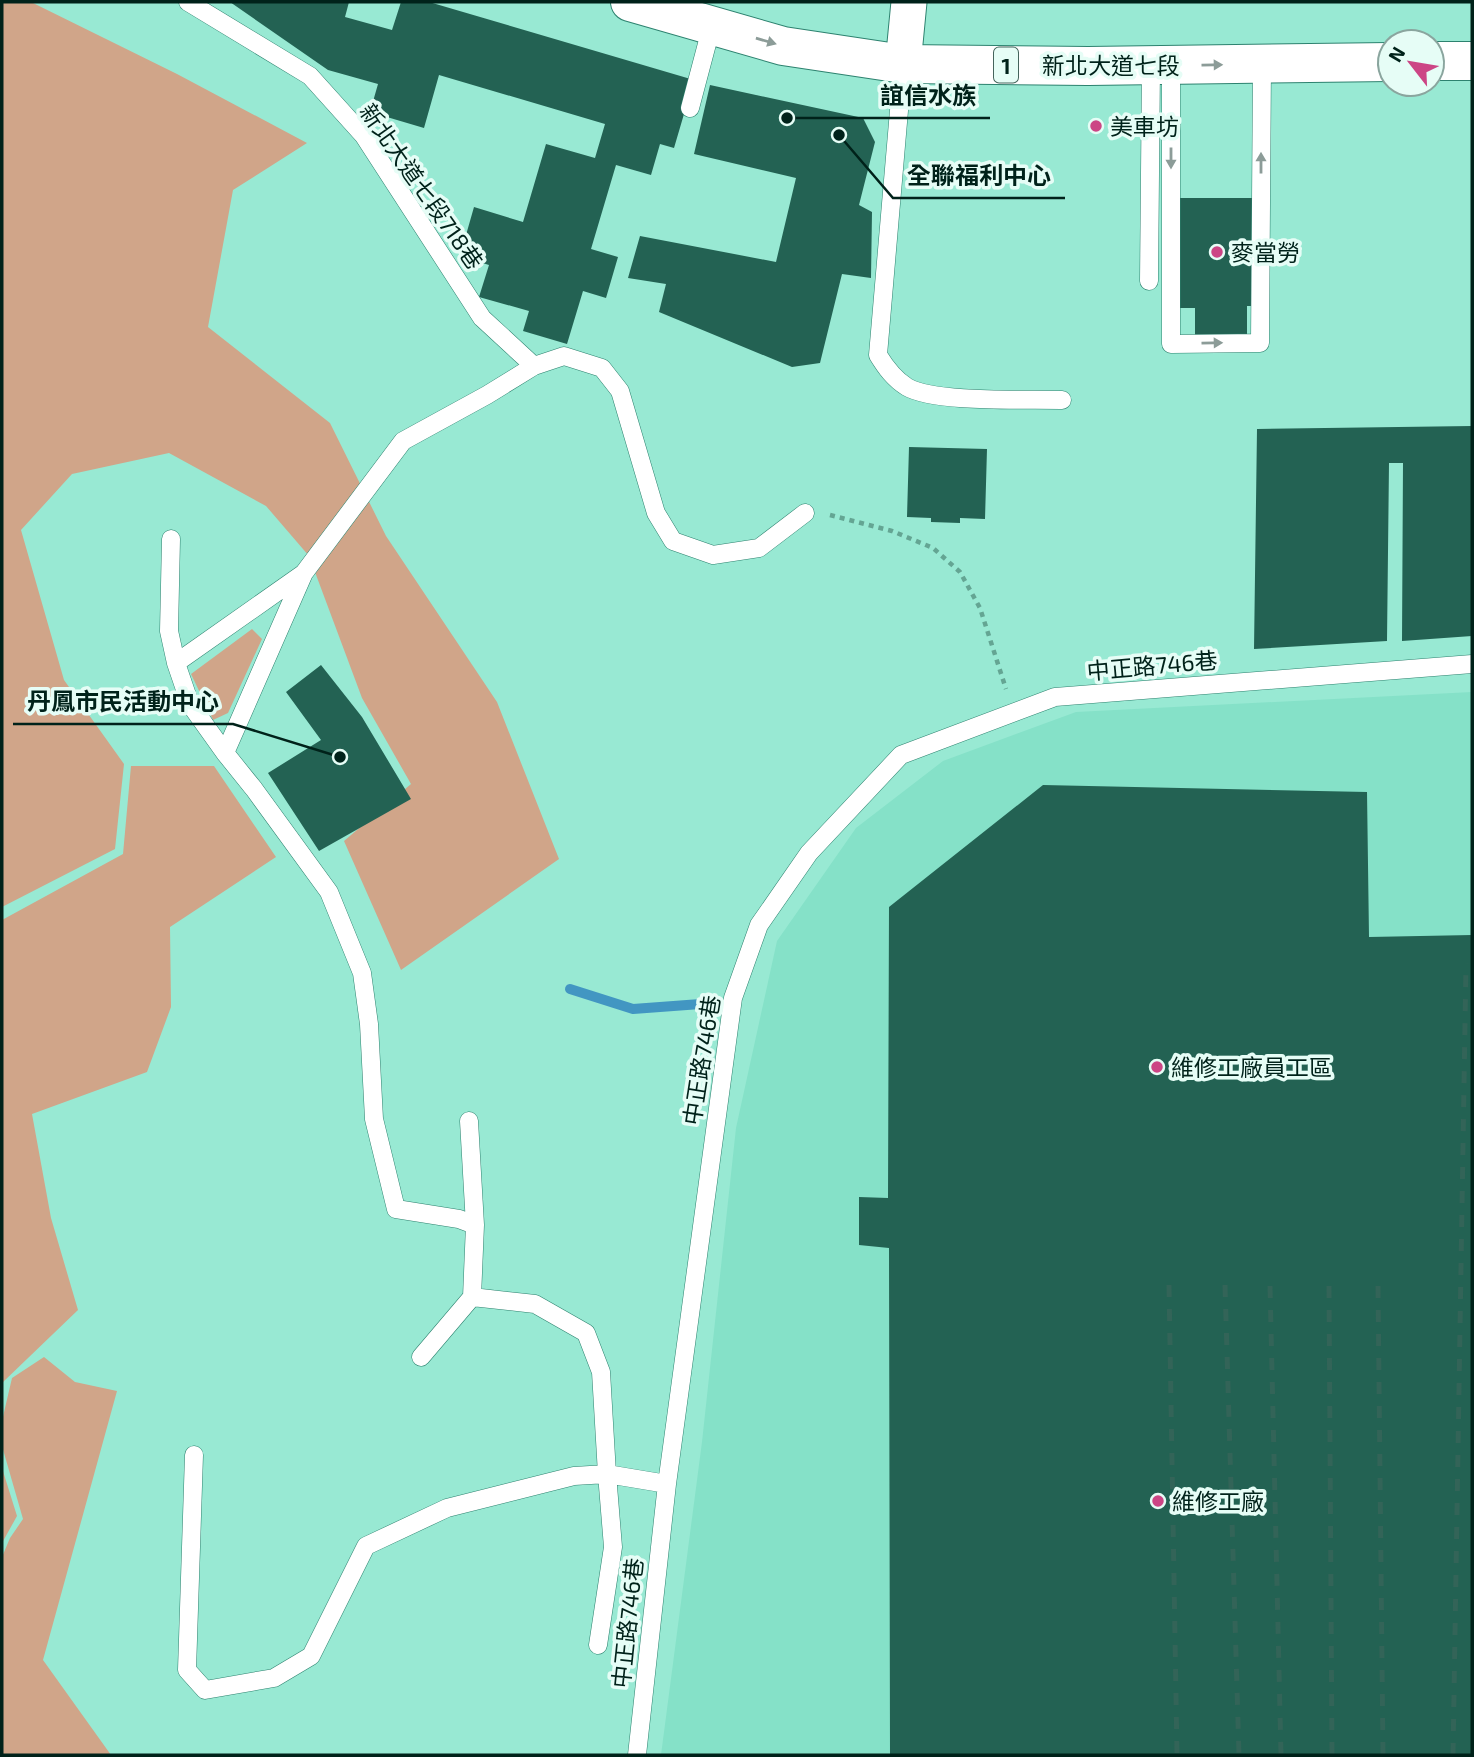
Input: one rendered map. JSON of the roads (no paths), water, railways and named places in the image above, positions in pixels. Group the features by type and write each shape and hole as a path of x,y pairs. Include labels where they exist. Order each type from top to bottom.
{"main road":[{"name":"新北大道七段","path":"629,2 783,46 903,64 1161,66 1376,62"},
{"path":"1446,61 1472,61"}],"street":[{"path":"903,64 909,2"}],"lane":[{"name":"新北大道七段718巷","path":"188,2 310,76 364,136 482,318 534,366"},
{"path":"690,108 712,25"},
{"path":"903,64 878,355 889,373 907,387 929,396 1062,400"},
{"path":"1161,66 1171,344 1260,343 1262,64"},
{"path":"1149,281 1161,66"},
{"path":"225,753 304,573 403,441 534,366 564,356 602,368 620,391 656,513 674,541 713,555 759,548 805,513"},
{"path":"171,540 169,631 176,663 190,704 329,892 362,972 369,1024 374,1119 396,1209 459,1219 475,1225"},
{"path":"176,663 304,573"},
{"name":"中正路746巷","path":"637,1755 667,1484 733,998 759,925 809,853 901,755 1055,697 1472,664"},
{"path":"421,1357 472,1297 475,1225 469,1121"},
{"path":"472,1297 535,1304 586,1333 601,1372 613,1547 598,1645"},
{"path":"194,1455 187,1670 205,1690 274,1678 311,1656 366,1546 447,1508 574,1476 607,1474 667,1484"}],"waterway":[{"path":"570,989 633,1009 714,1003"}],"railway":[{"path":"1453,1755 1466,963"},
{"path":"1169,1285 1177,1755"},
{"path":"1225,1285 1239,1755"},
{"path":"1270,1286 1281,1755"},
{"path":"1329,1286 1332,1755"},
{"path":"1378,1286 1383,1755"}],"place":[{"name":"誼信水族","path":"787,118"},
{"name":"美車坊","path":"1096,126"},
{"name":"全聯福利中心","path":"839,135"},
{"name":"麥當勞","path":"1217,252"},
{"name":"丹鳳市民活動中心","path":"340,757"},
{"name":"維修工廠員工區","path":"1157,1067"},
{"name":"維修工廠","path":"1158,1501"}]}
